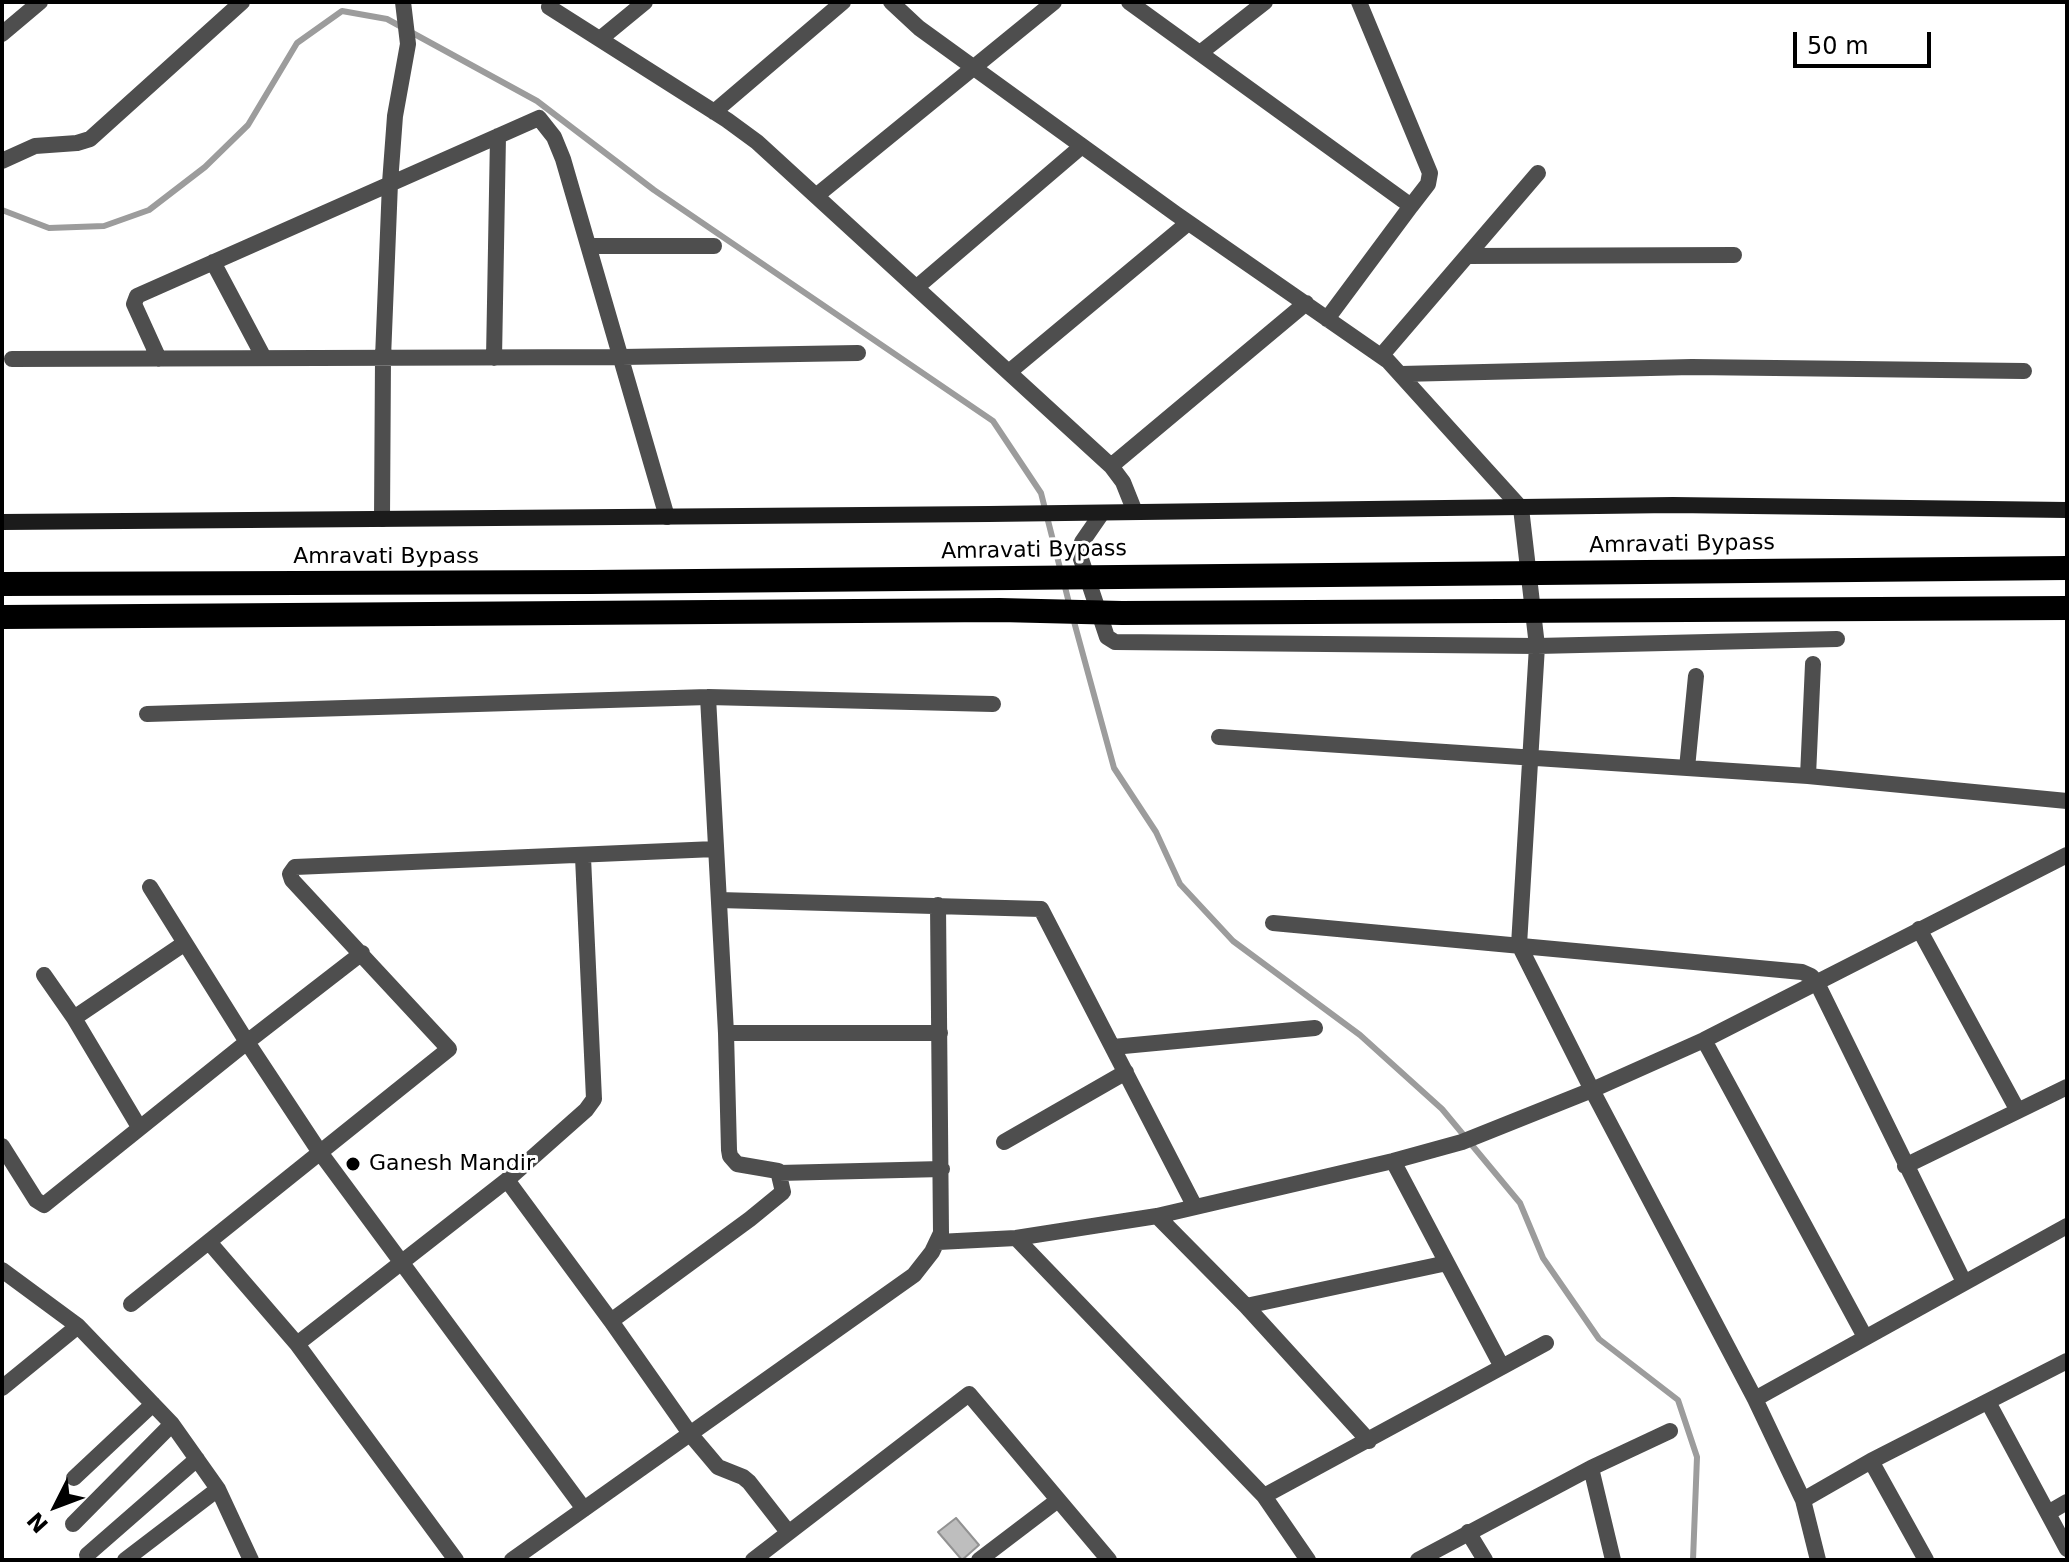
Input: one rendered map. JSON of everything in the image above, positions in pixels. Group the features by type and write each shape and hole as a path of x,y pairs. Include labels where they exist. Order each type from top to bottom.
{"highway":[{"name":"Amravati Bypass","path":"2,584 591,582 2067,568"},
{"path":"591,582 593,613"},
{"path":"2,617 1000,610 1457,613 2067,608"}],"main road":[{"path":"2,522 1673,505 2067,510"}],"street":[{"path":"2,34 40,2"},
{"path":"2,161 35,146 90,139 242,2"},
{"path":"382,519 383,358 390,183 395,116 408,44 403,2"},
{"path":"600,39 645,2"},
{"path":"714,112 843,2"},
{"path":"891,2 919,28 1188,223 1381,356 1401,374 1521,508 1537,646 1519,945 1755,1399 1803,1500 1818,1560"},
{"path":"816,196 1054,2"},
{"path":"1129,2 1411,206"},
{"path":"1200,53 1265,2"},
{"path":"1327,319 1428,184 1430,173 1359,2"},
{"path":"549,7 757,142 1111,466 1123,482 1135,512"},
{"path":"159,359 134,304 135,298 534,118 542,120 558,146 667,517"},
{"path":"494,358 498,136"},
{"path":"917,287 1082,146"},
{"path":"1381,356 1538,173"},
{"path":"1009,372 1188,223"},
{"path":"589,246 714,246"},
{"path":"1467,256 1734,255"},
{"path":"213,262 264,358"},
{"path":"1111,466 1306,303"},
{"path":"12,359 494,358 858,353"},
{"path":"1401,374 1692,367 2024,371"},
{"path":"1102,513 1082,542 1080,556 1107,637 1115,642 1537,646 1837,639"},
{"path":"1808,776 1813,664"},
{"path":"1687,768 1696,676"},
{"path":"708,697 730,1156 737,1164 779,1173 942,1169"},
{"path":"147,714 708,697 993,704"},
{"path":"1219,737 1808,776 2067,801"},
{"path":"131,1304 449,1048 292,880 290,874 295,867 715,849"},
{"path":"938,1242 1016,1238 1157,1216 1462,1142 1592,1090 1704,1040 2067,855"},
{"path":"297,1344 507,1180 586,1110 594,1099 583,857"},
{"path":"150,887 319,1151 584,1509"},
{"path":"719,900 1041,909 1195,1207"},
{"path":"512,1560 914,1275 938,1242 941,1233 942,1169 938,905"},
{"path":"1273,923 1802,972 1817,983 1964,1282"},
{"path":"1919,929 2018,1111"},
{"path":"74,1018 185,943"},
{"path":"2,1146 36,1200 44,1205 362,953"},
{"path":"44,975 74,1018 139,1127"},
{"path":"1113,1047 1315,1028"},
{"path":"726,1033 940,1033"},
{"path":"1704,1040 1865,1337"},
{"path":"1004,1142 1126,1072"},
{"path":"1905,1166 2067,1087"},
{"path":"1393,1161 1502,1367"},
{"path":"611,1321 781,1196 779,1173"},
{"path":"507,1180 691,1435 715,1465 749,1482 788,1532"},
{"path":"1157,1216 1246,1306 1369,1441"},
{"path":"1755,1399 1964,1282 2065,1232"},
{"path":"1016,1238 1264,1496 1308,1560"},
{"path":"209,1242 297,1344 456,1560"},
{"path":"1246,1306 1447,1263"},
{"path":"2,1270 78,1326 172,1424 218,1489 251,1560"},
{"path":"2,1388 78,1326"},
{"path":"1264,1496 1546,1343"},
{"path":"1803,1500 1871,1461 2067,1361"},
{"path":"753,1560 969,1394 1109,1560"},
{"path":"1988,1402 2067,1549"},
{"path":"74,1478 153,1404"},
{"path":"73,1524 172,1424"},
{"path":"1418,1560 1591,1468 1670,1431"},
{"path":"87,1555 197,1459"},
{"path":"1871,1461 1926,1560"},
{"path":"1591,1468 1613,1560"},
{"path":"125,1560 218,1489"},
{"path":"979,1560 1058,1500"},
{"path":"2048,1513 2067,1502"},
{"path":"1468,1532 1485,1560"}],"building":[{"path":"956,1518 979,1545 962,1560 938,1532"}],"waterway":[{"path":"2,210 49,228 104,226 149,210 205,167 248,125 297,43 342,11 387,19 537,101 654,190 993,421 1041,493 1061,572"},
{"path":"1064,583 1070,607"},
{"path":"1073,618 1114,768 1156,832 1180,884 1233,941 1360,1035 1442,1109 1520,1203 1543,1258 1599,1339 1678,1400 1697,1457 1693,1560"}],"place":[{"name":"Ganesh Mandir","path":"353,1164"}]}
